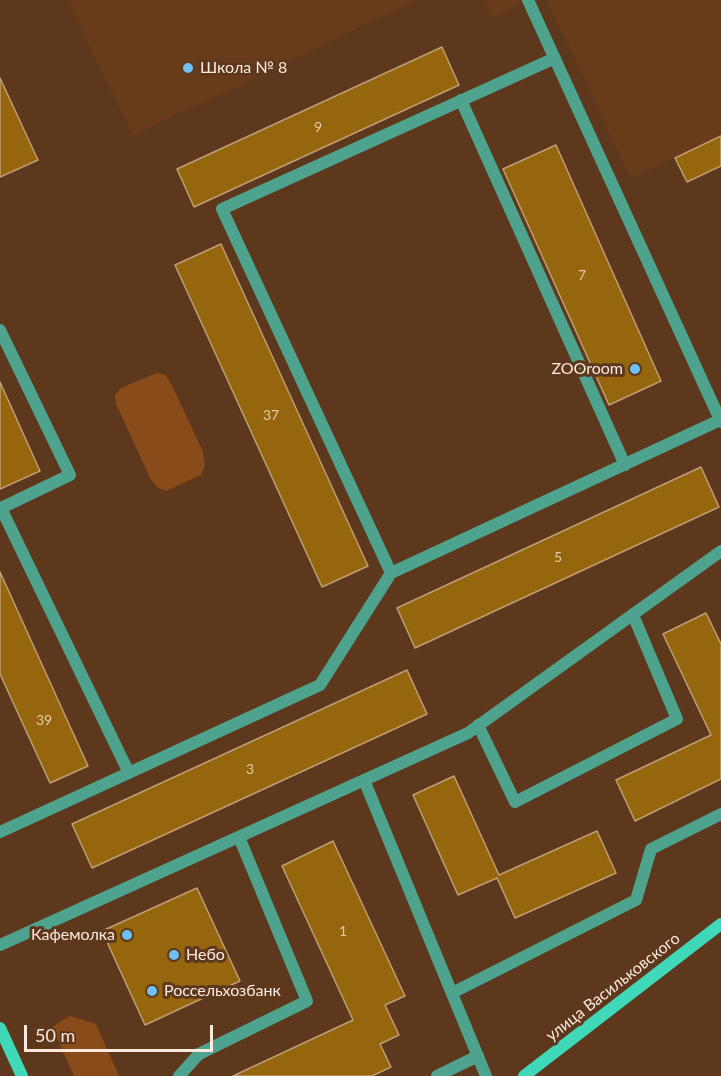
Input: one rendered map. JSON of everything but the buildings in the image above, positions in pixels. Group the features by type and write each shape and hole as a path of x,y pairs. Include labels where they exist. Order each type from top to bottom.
{"street":[{"name":"улица Васильковского","path":"524,1076 721,924"},
{"path":"0,1028 22,1076"}],"lane":[{"path":"0,832 320,686 391,573 721,421 528,0"},
{"path":"391,573 222,209 555,58"},
{"path":"461,100 625,465"},
{"path":"0,330 70,475 1,508 129,773"},
{"path":"0,945 468,733 721,551"},
{"path":"478,725 515,802 677,719 633,615"},
{"path":"364,780 486,1076"},
{"path":"452,993 636,900 651,849 721,814"},
{"path":"179,1076 199,1054 307,1001 239,837"},
{"path":"437,1076 478,1056"}],"shaded area":[{"name":"Школа № 8","path":"68,0 417,0 133,136"},
{"path":"484,0 528,0 493,18"},
{"path":"547,0 721,0 721,136 631,178"},
{"path":"157,373 165,375 171,383 203,452 205,465 201,475 166,491 157,487 151,480 116,404 115,395 121,388"},
{"path":"70,1016 96,1024 119,1076 74,1076 52,1027"}],"place":[{"name":"Школа № 8","path":"188,68"},
{"name":"ZOOroom","path":"635,369"},
{"name":"Кафемолка","path":"127,935"},
{"name":"Небо","path":"174,955"},
{"name":"Россельхозбанк","path":"152,991"}]}
